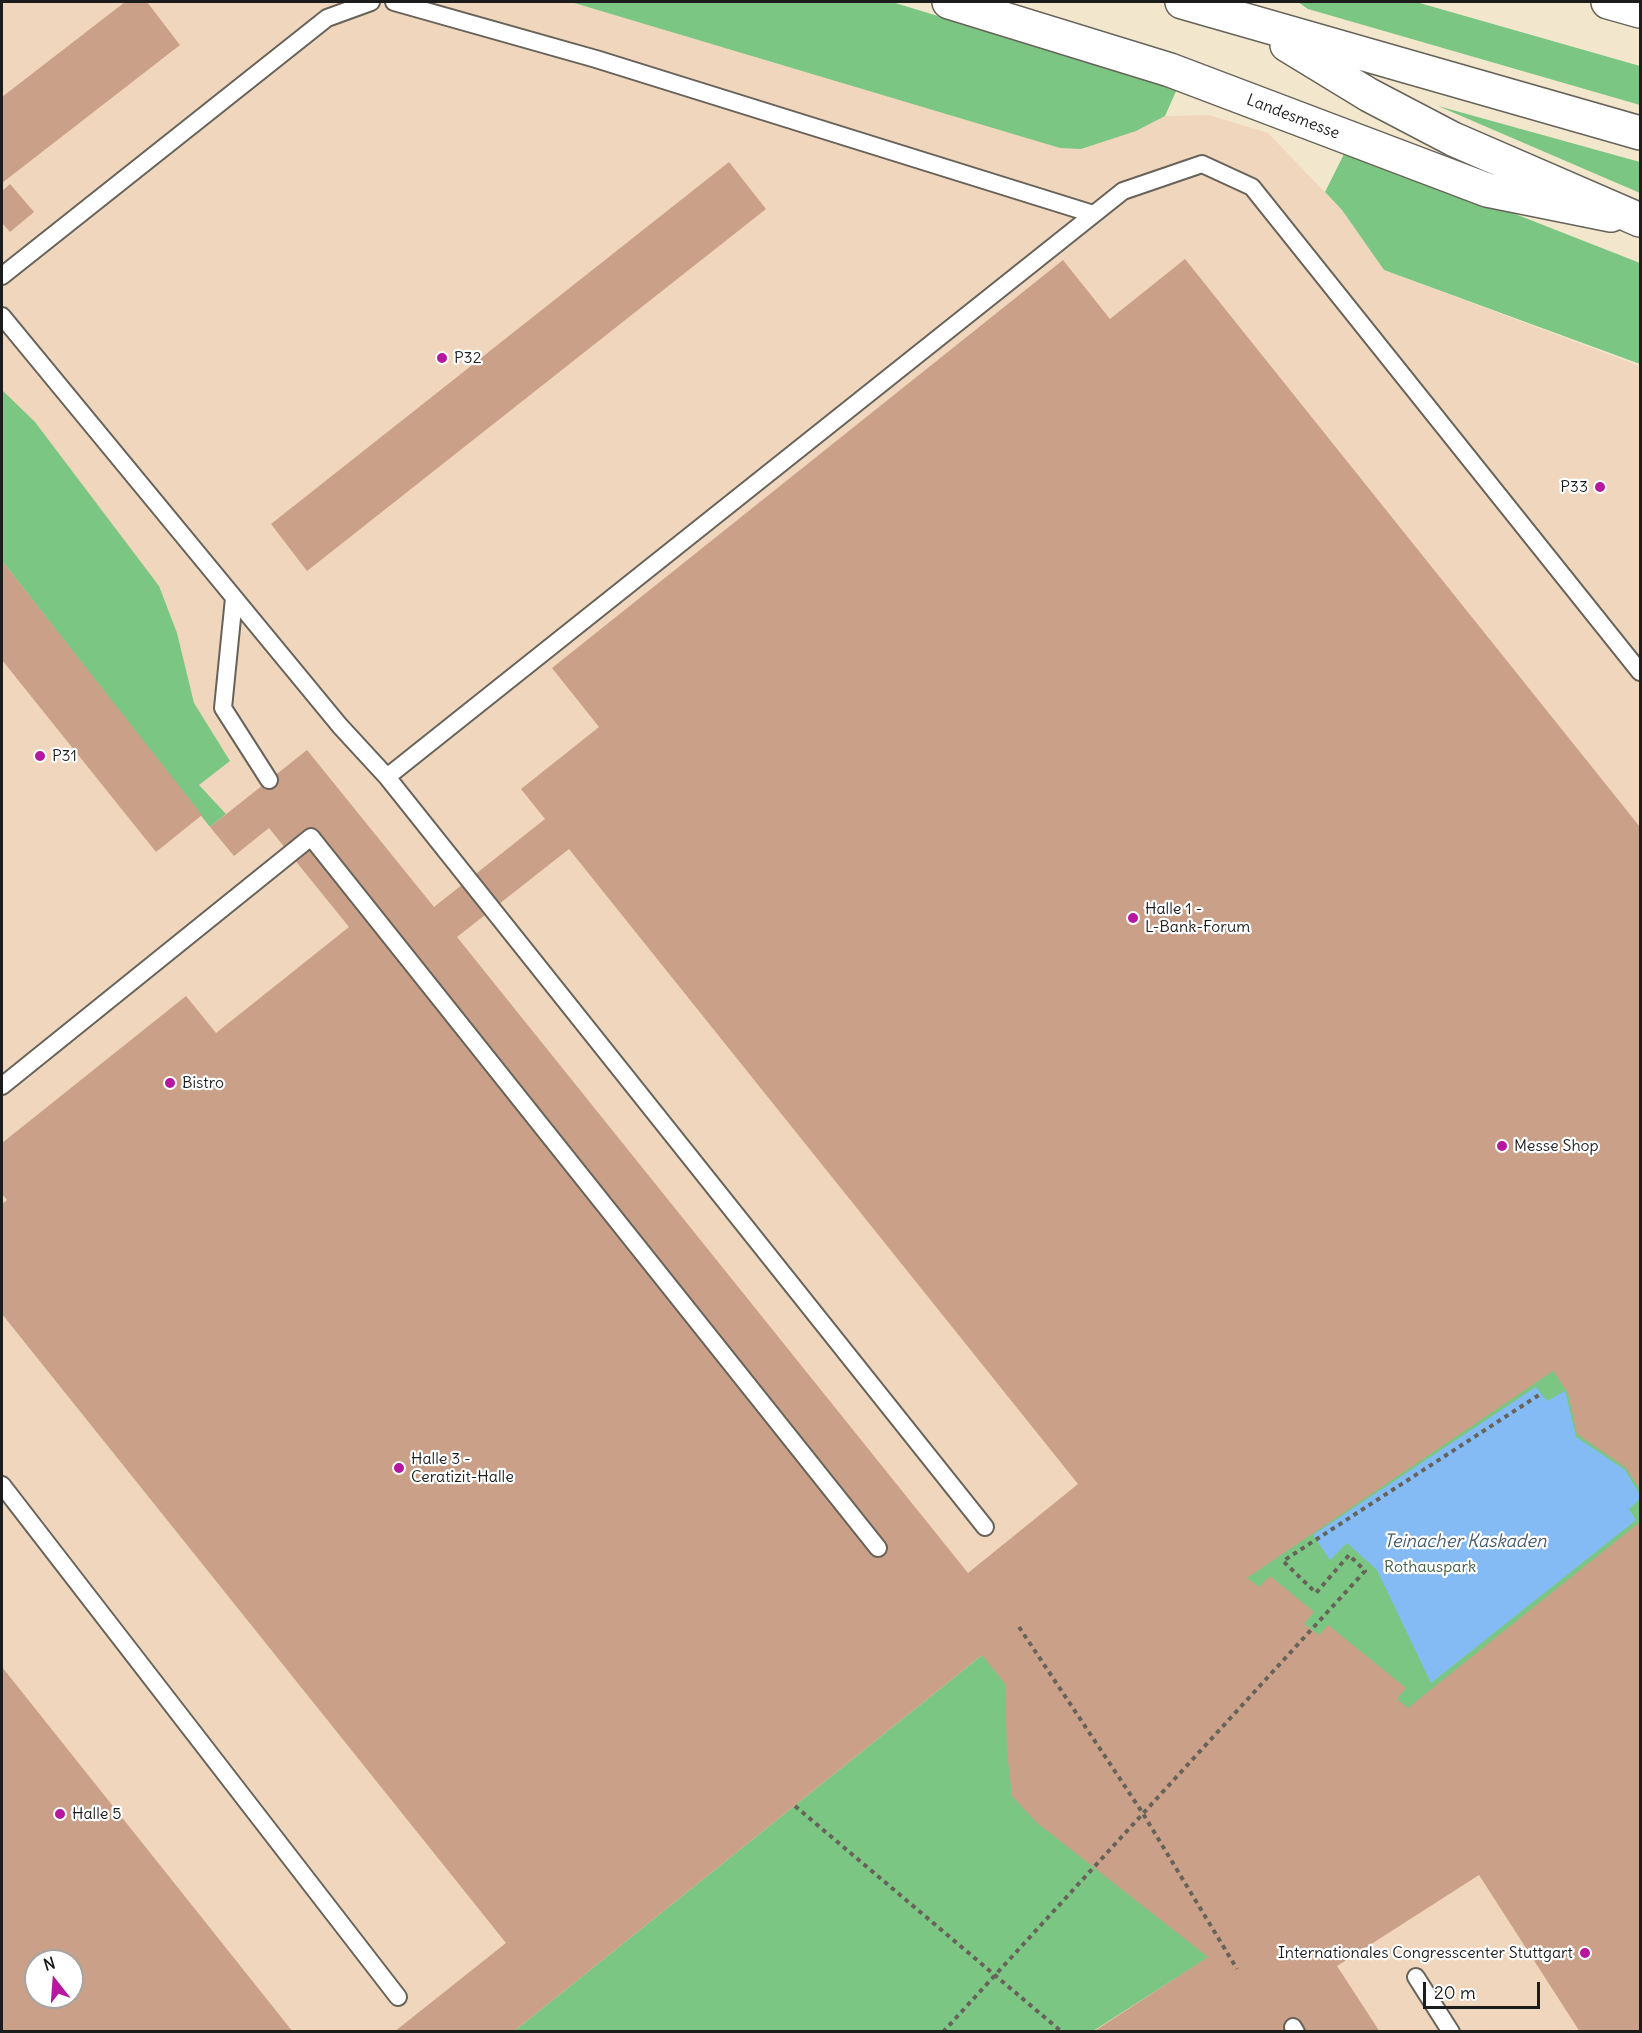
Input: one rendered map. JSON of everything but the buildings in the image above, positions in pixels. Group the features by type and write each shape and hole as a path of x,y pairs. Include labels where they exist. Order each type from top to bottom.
{"main road":[{"name":"Landesmesse","path":"949,2 1170,70 1487,190 1641,220"},
{"path":"1182,2 1641,133"},
{"path":"1608,2 1641,11"},
{"path":"1249,22 1369,95 1453,139 1641,220"}],"lane":[{"path":"2,276 327,18 371,2"},
{"path":"394,2 596,59 1093,214"},
{"path":"387,777 1123,191 1202,164 1252,187 1641,672"},
{"path":"2,316 340,726 387,777 985,1527"},
{"path":"234,598 223,708 269,780"},
{"path":"2,1086 311,837 878,1548"},
{"path":"2,1485 398,1997"},
{"path":"1416,1977 1451,2031"}],"path":[{"path":"944,2031 1365,1571 1348,1556 1317,1593 1283,1561 1542,1393"},
{"path":"1019,1627 1142,1812 1237,1969"},
{"path":"795,1806 1062,2031"}],"shaded area":[{"path":"2,2 575,2 1136,131 1165,116 1209,115 1268,133 1342,210 1384,270 1640,366 1640,2031 2,2032"}],"green space":[{"path":"571,2 892,2 1177,89 1165,116 1136,131 1081,149 1060,148"},
{"path":"1298,2 1416,2 1640,66 1640,105 1308,9"},
{"path":"1438,106 1640,162 1640,193"},
{"path":"1347,148 1640,263 1640,364 1384,270 1342,210 1325,192"},
{"path":"2,390 35,422 159,586 177,633 194,703 230,761 199,785 226,814 210,827 2,561"},
{"name":"Rothauspark","path":"1471,1262 1553,1371 1640,1313 1640,1682 1093,2031 513,2032"}],"water":[{"name":"Teinacher Kaskaden","path":"1536,1387 1547,1401 1565,1391 1576,1437 1625,1470 1640,1495 1640,1499 1629,1509 1636,1520 1431,1683 1377,1570 1347,1543 1330,1560 1313,1535"}],"place":[{"name":"P32","path":"442,358"},
{"name":"P33","path":"1600,487"},
{"name":"P31","path":"40,756"},
{"name":"Halle 1 - L-Bank-Forum","path":"1133,918"},
{"name":"Bistro","path":"170,1083"},
{"name":"Messe Shop","path":"1502,1146"},
{"name":"Halle 3 - Ceratizit-Halle","path":"399,1468"},
{"name":"Halle 5","path":"60,1814"},
{"name":"Internationales Congresscenter Stuttgart","path":"1585,1953"}]}
